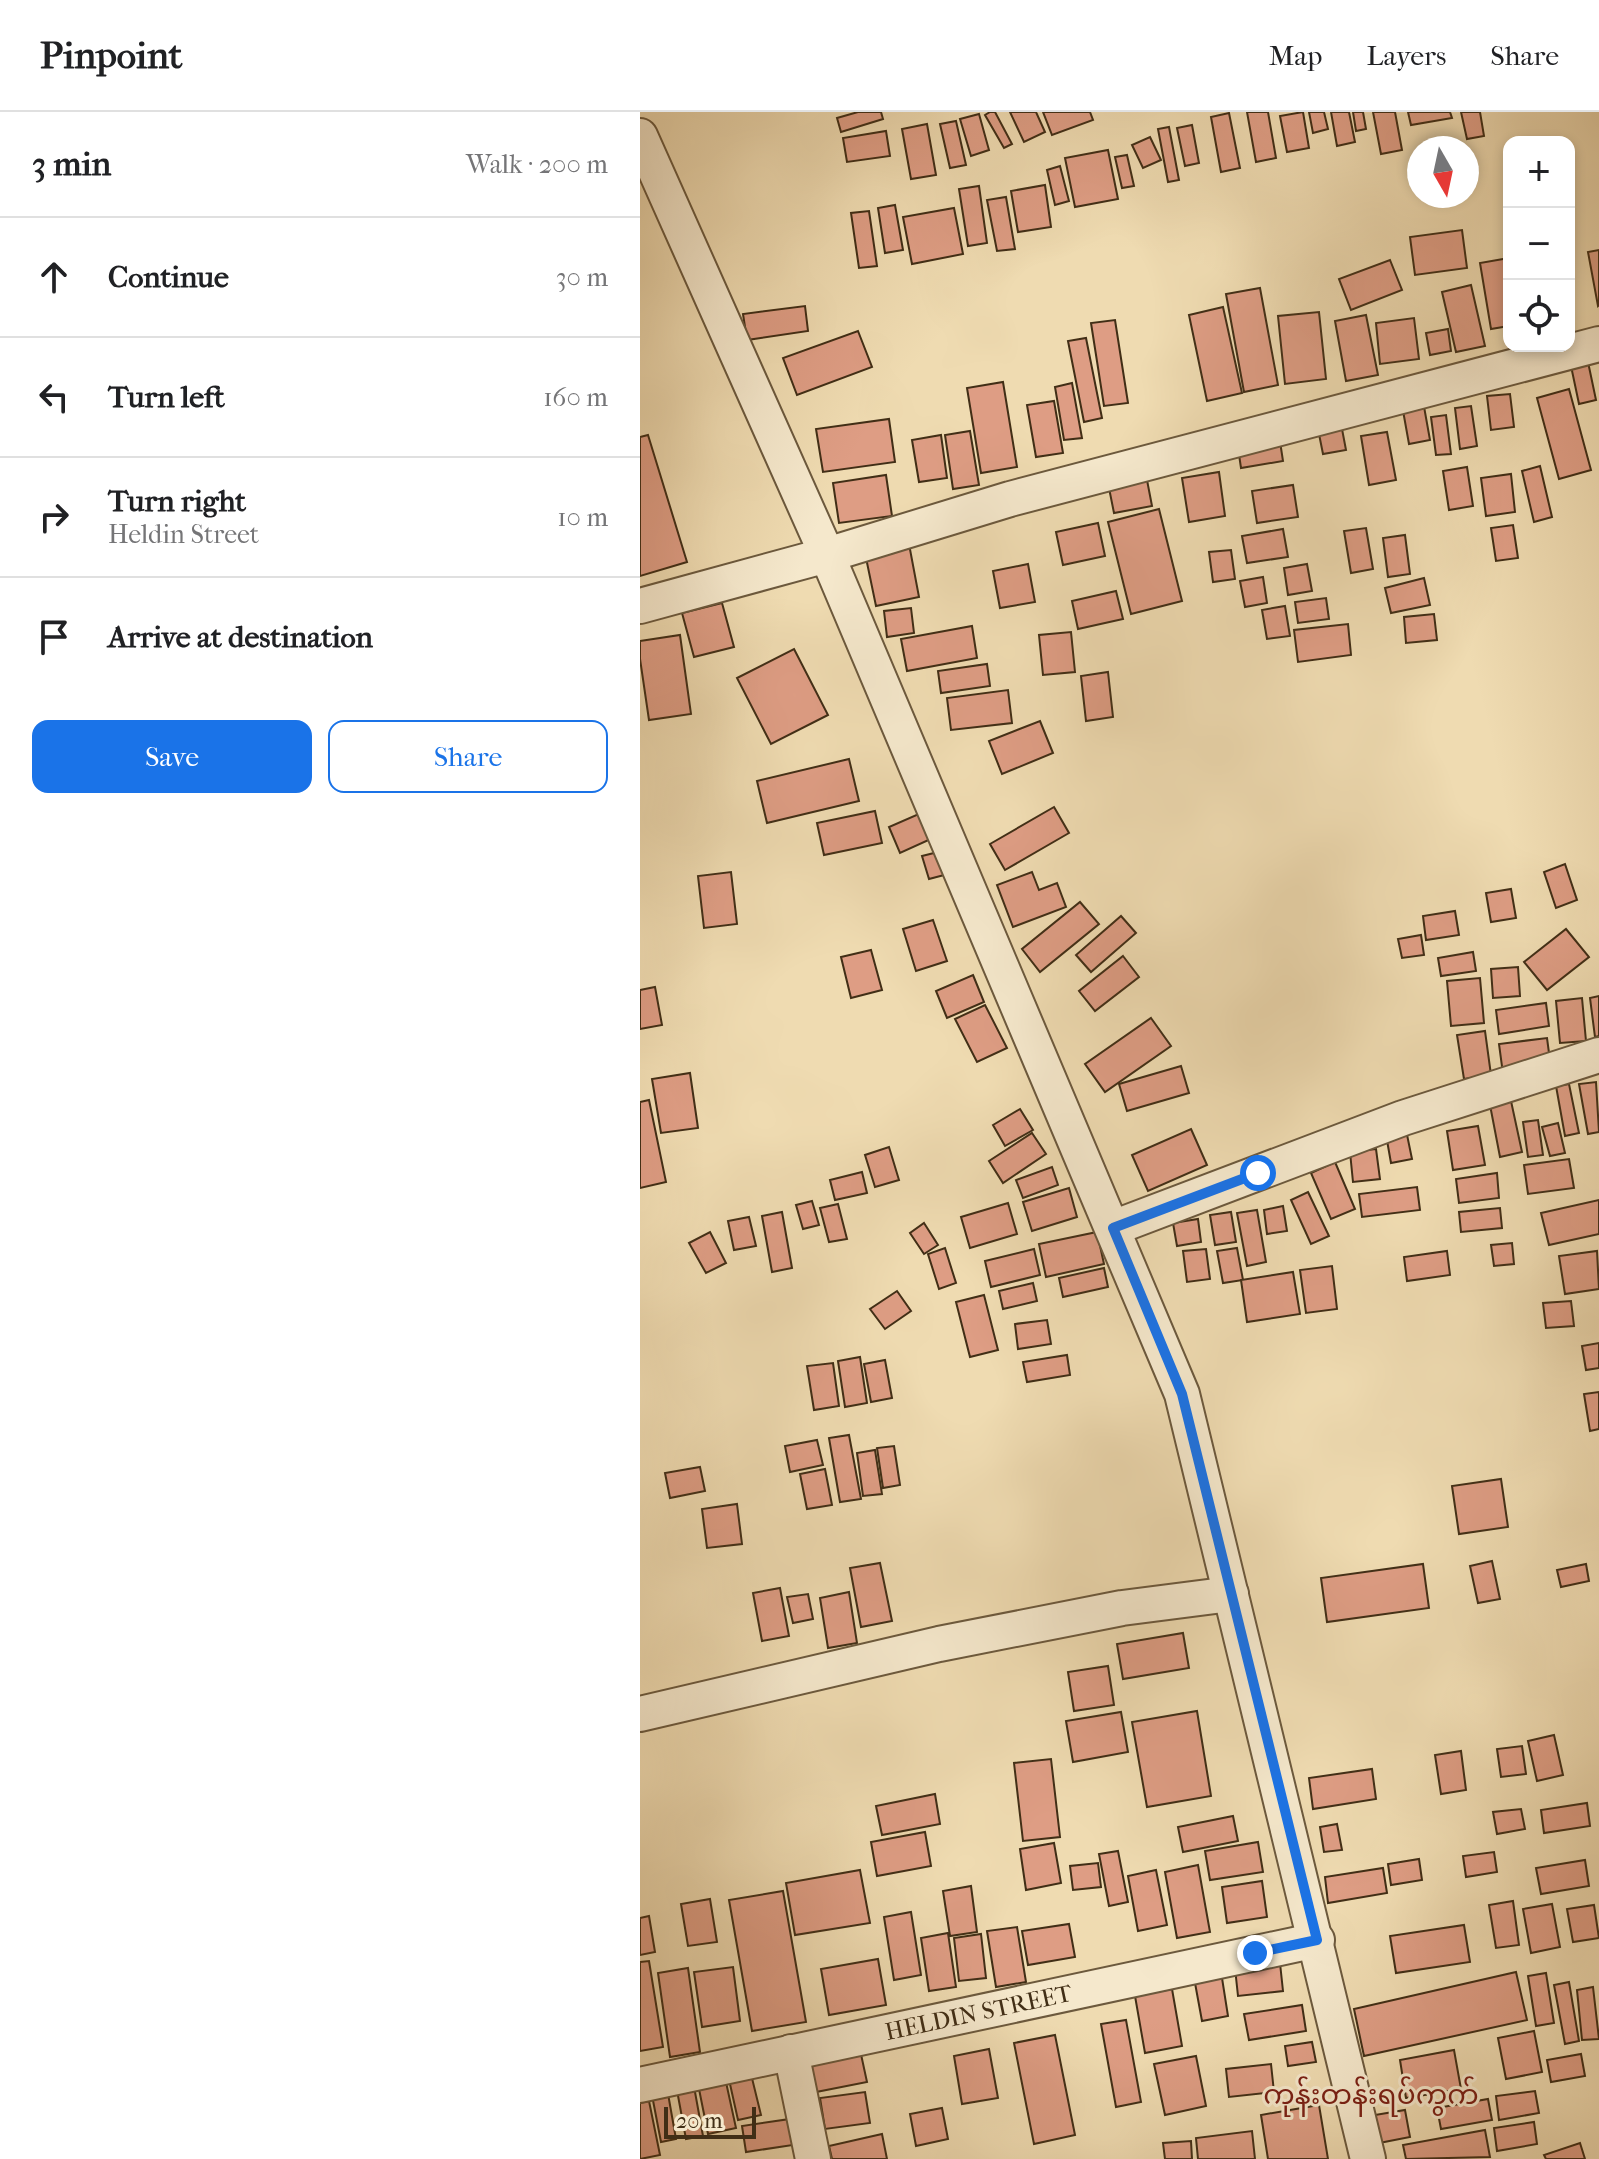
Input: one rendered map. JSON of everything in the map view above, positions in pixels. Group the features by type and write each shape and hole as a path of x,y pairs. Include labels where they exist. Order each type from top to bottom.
{"street":[{"path":"640,136 827,555 1182,1394 1368,2159"},
{"path":"640,606 827,555 1010,499 1599,344"},
{"path":"1113,1228 1403,1118 1599,1055"},
{"path":"640,1714 939,1644 1122,1608 1231,1594"},
{"name":"HELDIN STREET","path":"640,2085 1317,1940"},
{"path":"791,2052 813,2159"}],"building":[{"path":"858,112 881,112 883,119 841,132 837,118"},
{"path":"995,112 1012,144 1004,148 985,115"},
{"path":"1010,112 1036,112 1045,132 1024,142"},
{"path":"1043,112 1090,112 1093,120 1052,135"},
{"path":"1247,112 1268,112 1276,158 1256,162"},
{"path":"1303,112 1309,148 1287,152 1280,116"},
{"path":"1309,112 1324,112 1328,129 1313,133"},
{"path":"1331,112 1349,112 1355,142 1337,146"},
{"path":"1353,112 1363,112 1366,129 1356,131"},
{"path":"1373,112 1395,112 1402,150 1381,154"},
{"path":"1408,112 1450,112 1452,118 1411,125"},
{"path":"1461,112 1480,112 1484,136 1466,136"},
{"path":"1229,113 1240,168 1221,172 1211,117"},
{"path":"979,114 989,150 971,156 960,119"},
{"path":"956,121 966,165 950,168 940,124"},
{"path":"927,124 936,175 911,179 902,129"},
{"path":"1192,125 1199,163 1185,166 1177,128"},
{"path":"1169,127 1179,180 1168,182 1158,129"},
{"path":"886,131 890,156 847,162 843,138"},
{"path":"1150,137 1161,160 1143,168 1132,145"},
{"path":"1108,150 1118,199 1075,207 1065,158"},
{"path":"1127,155 1134,186 1122,188 1115,157"},
{"path":"1060,166 1069,201 1055,205 1047,170"},
{"path":"1045,185 1051,227 1018,232 1011,191"},
{"path":"979,186 987,243 968,246 959,189"},
{"path":"1006,197 1015,249 997,251 987,200"},
{"path":"895,205 903,250 885,253 878,208"},
{"path":"954,208 963,254 912,264 903,217"},
{"path":"869,211 877,266 859,268 851,213"},
{"path":"1462,230 1467,268 1415,275 1410,237"},
{"path":"1599,250 1599,305 1598,306 1588,252"},
{"path":"1503,259 1503,327 1491,329 1480,263"},
{"path":"1390,260 1402,290 1351,310 1339,279"},
{"path":"1471,285 1485,346 1456,352 1442,292"},
{"path":"1260,288 1278,385 1244,392 1226,294"},
{"path":"805,306 808,331 747,340 743,314"},
{"path":"1223,307 1242,393 1207,401 1189,315"},
{"path":"1319,312 1326,379 1285,384 1278,316"},
{"path":"1366,315 1378,375 1346,381 1335,321"},
{"path":"1414,318 1419,359 1380,364 1376,323"},
{"path":"1115,320 1128,403 1104,406 1091,323"},
{"path":"1448,329 1451,351 1430,355 1426,333"},
{"path":"858,331 872,367 797,395 783,358"},
{"path":"1086,338 1102,418 1084,422 1068,341"},
{"path":"1588,362 1596,400 1579,404 1571,366"},
{"path":"1003,382 1017,467 981,473 967,388"},
{"path":"1072,383 1082,438 1064,440 1055,387"},
{"path":"1569,389 1591,470 1559,479 1537,398"},
{"path":"1510,394 1514,427 1491,430 1487,396"},
{"path":"1054,401 1063,453 1036,457 1027,405"},
{"path":"1423,401 1430,440 1409,444 1402,405"},
{"path":"1471,406 1477,446 1460,449 1455,408"},
{"path":"1446,415 1451,454 1436,455 1431,417"},
{"path":"889,419 895,462 823,472 816,429"},
{"path":"1342,429 1346,450 1323,454 1319,434"},
{"path":"970,431 979,485 953,489 945,435"},
{"path":"1387,432 1396,480 1369,485 1361,436"},
{"path":"648,435 687,562 640,576 640,437"},
{"path":"941,435 947,478 919,482 912,440"},
{"path":"1279,435 1283,461 1241,468 1237,441"},
{"path":"1540,466 1552,517 1534,522 1522,471"},
{"path":"1467,467 1473,506 1449,510 1443,471"},
{"path":"1219,472 1225,516 1189,522 1182,478"},
{"path":"1511,474 1515,512 1486,516 1481,478"},
{"path":"886,475 892,516 839,523 833,483"},
{"path":"1147,480 1152,506 1114,513 1109,488"},
{"path":"1293,485 1298,517 1257,523 1252,491"},
{"path":"1159,509 1182,601 1131,614 1108,522"},
{"path":"1098,523 1105,556 1063,565 1056,532"},
{"path":"1513,525 1518,558 1496,561 1491,528"},
{"path":"1366,528 1373,569 1351,573 1344,531"},
{"path":"1283,529 1288,557 1247,563 1242,536"},
{"path":"1405,535 1410,574 1388,577 1383,538"},
{"path":"909,544 919,597 876,606 865,553"},
{"path":"1231,550 1235,579 1213,582 1209,552"},
{"path":"1028,564 1035,602 1000,608 993,571"},
{"path":"1307,564 1312,591 1288,595 1284,568"},
{"path":"1263,577 1267,603 1245,607 1240,581"},
{"path":"1424,578 1430,605 1391,613 1385,588"},
{"path":"1116,591 1123,619 1078,629 1072,601"},
{"path":"1326,598 1329,619 1298,623 1295,602"},
{"path":"722,603 734,647 694,657 682,613"},
{"path":"1285,606 1290,636 1267,639 1262,610"},
{"path":"911,608 914,633 887,637 884,611"},
{"path":"1434,614 1437,640 1406,643 1404,617"},
{"path":"1348,624 1351,655 1298,662 1294,630"},
{"path":"972,626 977,658 907,671 901,639"},
{"path":"1071,632 1075,672 1043,675 1039,635"},
{"path":"680,635 691,714 649,720 640,641"},
{"path":"794,649 828,715 771,744 737,678"},
{"path":"987,664 990,686 941,693 938,671"},
{"path":"1108,672 1113,717 1086,721 1081,676"},
{"path":"1008,690 1012,723 951,730 947,698"},
{"path":"1040,721 1053,753 1002,774 989,741"},
{"path":"849,759 859,801 767,823 757,781"},
{"path":"1054,807 1069,833 1005,870 990,844"},
{"path":"875,811 882,843 824,855 817,823"},
{"path":"921,813 933,838 900,853 889,827"},
{"path":"942,851 948,874 929,879 922,856"},
{"path":"1565,864 1577,900 1556,908 1544,872"},
{"path":"731,872 737,924 704,928 698,876"},
{"path":"1032,872 1039,890 1057,883 1066,907 1013,927 997,885"},
{"path":"1511,889 1516,918 1491,922 1486,893"},
{"path":"1080,902 1099,924 1040,972 1022,949"},
{"path":"1455,911 1459,935 1426,940 1423,916"},
{"path":"1121,916 1136,933 1091,972 1076,955"},
{"path":"933,920 947,961 916,971 903,929"},
{"path":"1566,929 1589,957 1547,990 1524,962"},
{"path":"1421,935 1424,955 1402,958 1398,939"},
{"path":"871,950 882,990 851,998 841,957"},
{"path":"1473,952 1476,971 1441,976 1438,958"},
{"path":"1123,956 1139,977 1095,1011 1079,991"},
{"path":"1518,967 1520,996 1493,998 1491,969"},
{"path":"973,975 984,1002 947,1018 936,991"},
{"path":"1480,978 1484,1023 1451,1026 1447,981"},
{"path":"655,987 662,1025 640,1029 640,990"},
{"path":"1599,996 1599,1036 1595,1037 1590,998"},
{"path":"1582,998 1586,1041 1560,1043 1556,1001"},
{"path":"1546,1003 1549,1026 1499,1034 1496,1010"},
{"path":"985,1005 1007,1048 977,1062 955,1019"},
{"path":"1151,1018 1171,1046 1105,1092 1085,1064"},
{"path":"1485,1031 1491,1075 1464,1079 1457,1035"},
{"path":"1547,1038 1551,1068 1503,1074 1499,1044"},
{"path":"1181,1066 1189,1093 1127,1111 1119,1084"},
{"path":"690,1073 698,1128 661,1133 652,1079"},
{"path":"1596,1082 1599,1132 1588,1134 1579,1084"},
{"path":"1569,1084 1579,1133 1565,1136 1556,1086"},
{"path":"649,1100 666,1182 640,1188 640,1102"},
{"path":"1511,1101 1522,1152 1500,1157 1490,1105"},
{"path":"1020,1109 1033,1130 1005,1146 993,1125"},
{"path":"1538,1120 1543,1155 1528,1157 1523,1122"},
{"path":"1558,1123 1565,1153 1550,1156 1542,1127"},
{"path":"1405,1125 1412,1159 1391,1163 1385,1129"},
{"path":"1478,1126 1485,1165 1453,1170 1447,1131"},
{"path":"1191,1129 1207,1165 1148,1191 1132,1155"},
{"path":"1032,1133 1046,1154 1003,1183 989,1161"},
{"path":"889,1147 899,1180 875,1187 865,1155"},
{"path":"1376,1149 1380,1179 1353,1182 1350,1152"},
{"path":"1569,1159 1574,1188 1528,1194 1524,1165"},
{"path":"1335,1162 1355,1209 1331,1219 1311,1173"},
{"path":"1052,1167 1058,1185 1023,1198 1016,1180"},
{"path":"862,1172 867,1193 835,1200 830,1180"},
{"path":"1497,1173 1499,1198 1459,1203 1456,1179"},
{"path":"1417,1187 1420,1210 1362,1217 1359,1194"},
{"path":"1069,1188 1077,1217 1032,1231 1023,1202"},
{"path":"1308,1192 1329,1236 1311,1244 1291,1200"},
{"path":"1599,1200 1599,1234 1549,1245 1541,1213"},
{"path":"812,1201 819,1225 803,1229 796,1205"},
{"path":"1008,1203 1017,1234 970,1248 961,1217"},
{"path":"838,1204 847,1239 829,1242 820,1208"},
{"path":"1283,1206 1287,1231 1267,1234 1264,1210"},
{"path":"1500,1208 1502,1228 1461,1232 1459,1212"},
{"path":"1257,1210 1266,1262 1247,1266 1237,1213"},
{"path":"782,1212 792,1268 772,1272 762,1216"},
{"path":"1231,1212 1236,1242 1215,1245 1210,1215"},
{"path":"749,1217 756,1246 734,1250 728,1221"},
{"path":"1198,1219 1201,1242 1177,1246 1173,1223"},
{"path":"924,1223 938,1245 924,1254 910,1233"},
{"path":"710,1232 726,1263 706,1273 689,1243"},
{"path":"1097,1232 1104,1264 1046,1277 1039,1244"},
{"path":"1512,1243 1514,1264 1494,1266 1491,1245"},
{"path":"945,1248 956,1283 939,1289 928,1254"},
{"path":"1237,1248 1243,1280 1223,1283 1217,1251"},
{"path":"1034,1249 1040,1275 991,1287 985,1261"},
{"path":"1206,1249 1210,1279 1187,1282 1183,1251"},
{"path":"1447,1251 1450,1275 1407,1281 1404,1257"},
{"path":"1597,1251 1599,1289 1565,1294 1559,1256"},
{"path":"1332,1266 1337,1309 1306,1313 1300,1270"},
{"path":"1104,1268 1108,1287 1063,1297 1059,1278"},
{"path":"1293,1272 1300,1314 1247,1322 1241,1280"},
{"path":"1033,1283 1037,1301 1003,1309 999,1291"},
{"path":"897,1291 911,1311 885,1329 870,1309"},
{"path":"984,1295 998,1350 970,1357 956,1302"},
{"path":"1571,1301 1574,1326 1546,1328 1543,1303"},
{"path":"1047,1320 1051,1344 1018,1349 1015,1324"},
{"path":"1599,1343 1599,1368 1586,1370 1582,1346"},
{"path":"1067,1355 1070,1375 1027,1382 1023,1362"},
{"path":"860,1357 867,1403 845,1407 838,1361"},
{"path":"885,1360 892,1398 871,1402 864,1364"},
{"path":"833,1363 839,1406 814,1410 807,1366"},
{"path":"1599,1392 1599,1429 1590,1431 1584,1394"},
{"path":"849,1435 861,1499 840,1502 829,1438"},
{"path":"817,1440 823,1465 790,1472 785,1446"},
{"path":"894,1446 900,1485 883,1488 877,1448"},
{"path":"875,1450 882,1494 863,1496 857,1453"},
{"path":"700,1467 705,1491 670,1498 665,1473"},
{"path":"825,1469 832,1505 807,1509 800,1474"},
{"path":"1501,1479 1508,1527 1459,1534 1452,1486"},
{"path":"737,1504 742,1544 707,1548 702,1509"},
{"path":"1492,1561 1500,1599 1478,1603 1470,1566"},
{"path":"880,1563 892,1621 861,1627 850,1568"},
{"path":"1423,1564 1429,1608 1327,1622 1321,1578"},
{"path":"1586,1564 1589,1581 1561,1587 1557,1570"},
{"path":"780,1588 789,1636 762,1641 753,1593"},
{"path":"849,1592 857,1643 828,1648 820,1598"},
{"path":"808,1594 813,1619 793,1623 787,1597"},
{"path":"1183,1633 1189,1668 1123,1679 1117,1644"},
{"path":"1108,1666 1114,1705 1074,1711 1068,1672"},
{"path":"1197,1711 1211,1796 1147,1807 1132,1722"},
{"path":"1121,1712 1128,1752 1073,1762 1066,1721"},
{"path":"1554,1735 1563,1775 1537,1781 1528,1741"},
{"path":"1522,1746 1526,1774 1501,1777 1497,1749"},
{"path":"1461,1751 1466,1790 1441,1794 1435,1755"},
{"path":"1051,1759 1060,1837 1023,1841 1014,1763"},
{"path":"1372,1769 1376,1799 1313,1809 1309,1778"},
{"path":"935,1794 940,1824 882,1835 876,1806"},
{"path":"1587,1803 1590,1826 1544,1833 1541,1810"},
{"path":"1521,1809 1525,1829 1497,1834 1493,1812"},
{"path":"1233,1816 1238,1841 1183,1852 1178,1827"},
{"path":"1337,1824 1342,1850 1324,1852 1320,1827"},
{"path":"925,1832 931,1866 877,1876 871,1842"},
{"path":"1258,1842 1263,1872 1210,1880 1205,1851"},
{"path":"1054,1843 1061,1883 1026,1890 1020,1849"},
{"path":"1118,1851 1128,1902 1109,1906 1099,1854"},
{"path":"1494,1852 1497,1872 1466,1877 1463,1856"},
{"path":"1419,1859 1422,1880 1391,1885 1388,1864"},
{"path":"1585,1860 1589,1886 1541,1894 1536,1868"},
{"path":"1098,1863 1101,1887 1073,1890 1070,1866"},
{"path":"1198,1865 1210,1932 1177,1938 1165,1872"},
{"path":"1383,1868 1387,1893 1328,1903 1325,1877"},
{"path":"860,1870 870,1923 795,1935 786,1883"},
{"path":"1156,1870 1167,1925 1138,1931 1128,1876"},
{"path":"1262,1881 1267,1917 1227,1923 1222,1887"},
{"path":"971,1886 977,1932 950,1936 943,1891"},
{"path":"783,1891 806,2022 752,2031 729,1900"},
{"path":"710,1899 717,1942 688,1946 681,1904"},
{"path":"1513,1901 1519,1945 1496,1948 1489,1905"},
{"path":"1552,1904 1560,1947 1531,1953 1523,1909"},
{"path":"1594,1905 1599,1938 1573,1942 1567,1909"},
{"path":"911,1912 921,1975 894,1980 884,1917"},
{"path":"649,1916 655,1952 640,1955 640,1918"},
{"path":"1069,1924 1075,1957 1028,1965 1022,1931"},
{"path":"1464,1925 1470,1962 1396,1973 1390,1936"},
{"path":"1017,1927 1026,1982 996,1987 987,1931"},
{"path":"948,1933 956,1987 929,1991 921,1938"},
{"path":"981,1934 986,1978 959,1981 954,1938"},
{"path":"878,1959 886,2005 829,2015 821,1969"},
{"path":"649,1961 663,2047 640,2051 640,1962"},
{"path":"1280,1963 1283,1991 1238,1996 1235,1968"},
{"path":"733,1967 740,2021 702,2027 694,1972"},
{"path":"688,1968 700,2052 670,2057 658,1973"},
{"path":"1516,1972 1527,2020 1364,2056 1354,2009"},
{"path":"1546,1973 1554,2023 1536,2026 1528,1976"},
{"path":"1222,1978 1228,2016 1202,2021 1195,1983"},
{"path":"1569,1982 1579,2041 1565,2044 1554,1985"},
{"path":"1593,1987 1599,2039 1582,2040 1577,1990"},
{"path":"1172,1989 1182,2046 1145,2053 1135,1996"},
{"path":"1302,2005 1306,2031 1249,2040 1244,2014"},
{"path":"1126,2020 1141,2102 1116,2107 1101,2024"},
{"path":"1534,2031 1542,2072 1506,2079 1498,2038"},
{"path":"1055,2035 1075,2135 1034,2144 1014,2043"},
{"path":"1312,2042 1316,2062 1288,2066 1285,2046"},
{"path":"859,2045 867,2082 811,2093 803,2056"},
{"path":"989,2049 998,2098 962,2104 954,2056"},
{"path":"1454,2050 1461,2089 1406,2098 1400,2060"},
{"path":"1581,2054 1585,2076 1551,2082 1547,2060"},
{"path":"1196,2056 1206,2106 1165,2115 1154,2064"},
{"path":"1271,2064 1274,2092 1229,2097 1226,2069"},
{"path":"750,2070 761,2115 738,2120 728,2075"},
{"path":"724,2073 736,2128 708,2134 697,2079"},
{"path":"693,2081 703,2136 686,2139 676,2085"},
{"path":"667,2088 676,2139 661,2142 651,2090"},
{"path":"1535,2091 1539,2113 1499,2120 1496,2096"},
{"path":"865,2092 870,2123 825,2129 820,2098"},
{"path":"1488,2099 1492,2120 1441,2129 1437,2108"},
{"path":"649,2101 660,2155 640,2159 640,2103"},
{"path":"1319,2105 1328,2159 1268,2159 1261,2115"},
{"path":"942,2108 948,2139 916,2146 910,2114"},
{"path":"1405,2110 1410,2137 1374,2144 1369,2116"},
{"path":"790,2119 793,2145 746,2152 742,2126"},
{"path":"1534,2122 1537,2144 1497,2151 1494,2128"},
{"path":"1485,2130 1490,2157 1406,2159 1403,2145"},
{"path":"1252,2131 1255,2159 1198,2159 1196,2138"},
{"path":"882,2134 887,2159 832,2159 829,2146"},
{"path":"1191,2141 1192,2159 1165,2159 1163,2143"},
{"path":"1580,2143 1585,2159 1546,2159 1544,2155"}],"district":[{"name":"ကုန်းတန်းရပ်ကွက်","path":"1371,2094"}],"route":[{"path":"1255,1953 1317,1940 1182,1394 1113,1228 1258,1173"}]}
